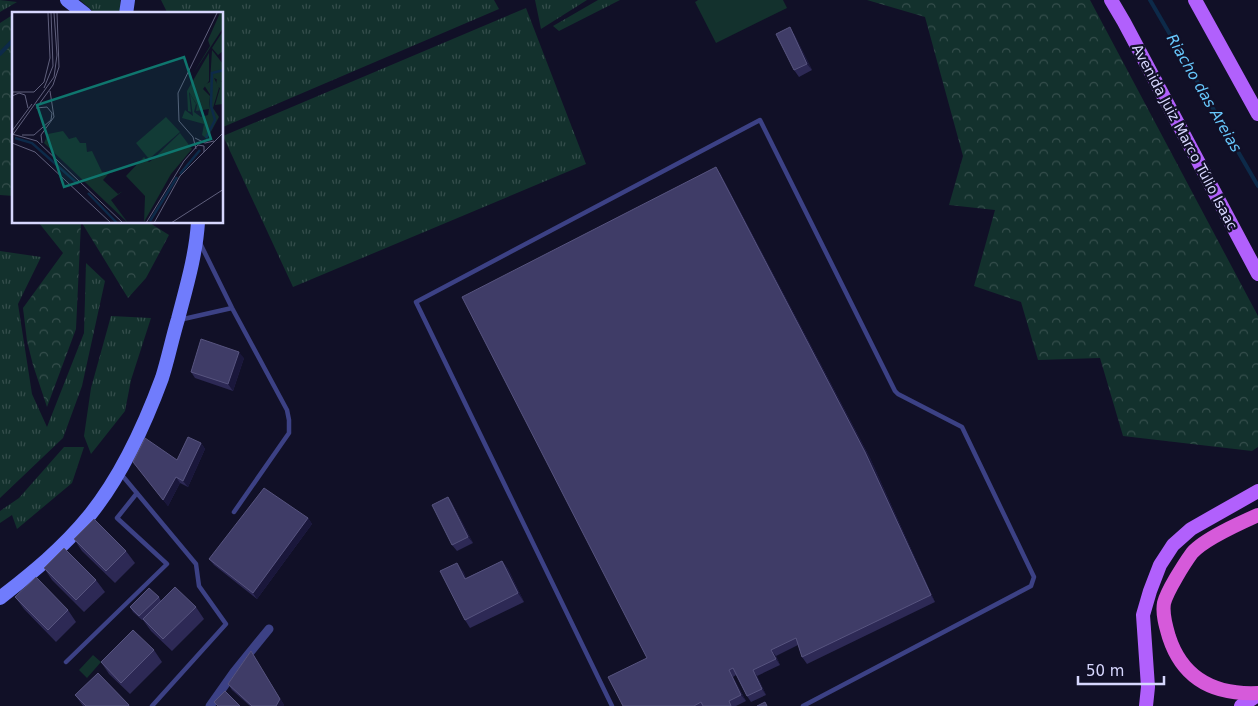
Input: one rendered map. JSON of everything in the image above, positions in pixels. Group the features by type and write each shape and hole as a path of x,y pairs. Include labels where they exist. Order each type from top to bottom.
{"highway":[{"path":"1258,515 1213,537 1193,552 1172,585 1164,604 1166,625 1172,644 1183,665 1197,680 1222,690 1240,694 1258,694"}],"main road":[{"path":"67,0 82,12"},
{"name":"Avenida Juiz Marco Túlio Isaac","path":"1111,0 1258,274"},
{"path":"1118,0 1160,72 1170,110"},
{"path":"1186,0 1194,15 1224,52"},
{"path":"1195,0 1258,114"},
{"path":"0,598 40,566 70,538 108,489 135,441 162,378 188,278 197,228"},
{"path":"1146,706 1148,687 1143,615 1160,566 1173,545 1191,529 1258,491"},
{"path":"1241,706 1258,694"}],"street":[{"path":"210,706 234,672 269,629"}],"lane":[{"path":"612,706 416,302 760,120 895,391 962,427 1034,576 1030,586 802,706"},
{"path":"197,228 232,308 287,410 289,420 289,433 234,512"},
{"path":"177,320 232,308"},
{"path":"118,471 196,564 199,586 226,624 152,706"},
{"path":"66,662 167,564 117,518 137,493"}],"green space":[{"path":"0,0 17,2 0,12"},
{"path":"80,0 120,0 120,12 94,12"},
{"path":"161,0 494,0 499,9 224,127 224,12 167,12"},
{"path":"535,0 587,0 541,29"},
{"path":"598,0 620,0 559,31 553,26"},
{"path":"698,0 783,0 787,8 716,43 695,2"},
{"path":"867,0 1090,0 1258,316 1258,447 1252,451 1123,436 1100,358 1038,360 1021,302 974,286 995,210 949,205 963,156 925,17"},
{"path":"526,8 586,164 293,287 224,136"},
{"path":"12,15 10,133 12,134 12,196 0,195 0,23"},
{"path":"40,224 81,224 76,329 47,407 27,341 23,308 63,253"},
{"path":"83,224 152,224 169,235 146,278 128,298"},
{"path":"0,251 41,257 18,304 32,394 47,427 84,333 86,263 105,281 82,386 63,438 0,498"},
{"path":"111,316 151,318 131,380 125,411 91,454 84,436 91,388"},
{"path":"64,447 84,447 72,483 17,529 12,515 0,523 0,511 19,498"},
{"path":"93,655 101,662 87,678 79,670"}],"building":[{"path":"790,27 807,64 794,70 776,34"},
{"path":"716,167 865,452 931,595 802,657 796,638 771,650 776,659 753,670 762,689 747,696 733,668 729,670 741,695 729,701 731,706 703,706 701,702 694,706 623,706 608,677 647,658 462,297"},
{"path":"201,339 239,352 228,384 191,372"},
{"path":"188,437 201,443 183,481 176,477 163,500 133,462 145,438 177,460"},
{"path":"264,488 308,518 253,593 209,559"},
{"path":"448,497 468,537 452,545 432,505"},
{"path":"94,519 126,551 106,571 74,539"},
{"path":"64,548 96,580 76,600 44,568"},
{"path":"502,561 518,593 465,620 440,571 457,563 465,579"},
{"path":"36,577 68,610 48,630 15,597"},
{"path":"175,587 196,607 163,639 143,619"},
{"path":"149,588 159,597 139,616 130,607"},
{"path":"133,630 154,650 121,683 101,662"},
{"path":"251,651 280,699 276,706 252,706 228,684"},
{"path":"98,673 128,706 86,706 75,695"},
{"path":"225,691 240,706 218,706 214,702"},
{"path":"765,702 767,706 757,706"}],"waterway":[{"name":"Riacho das Areias","path":"1150,0 1258,186"},
{"path":"0,54 12,41"}]}
